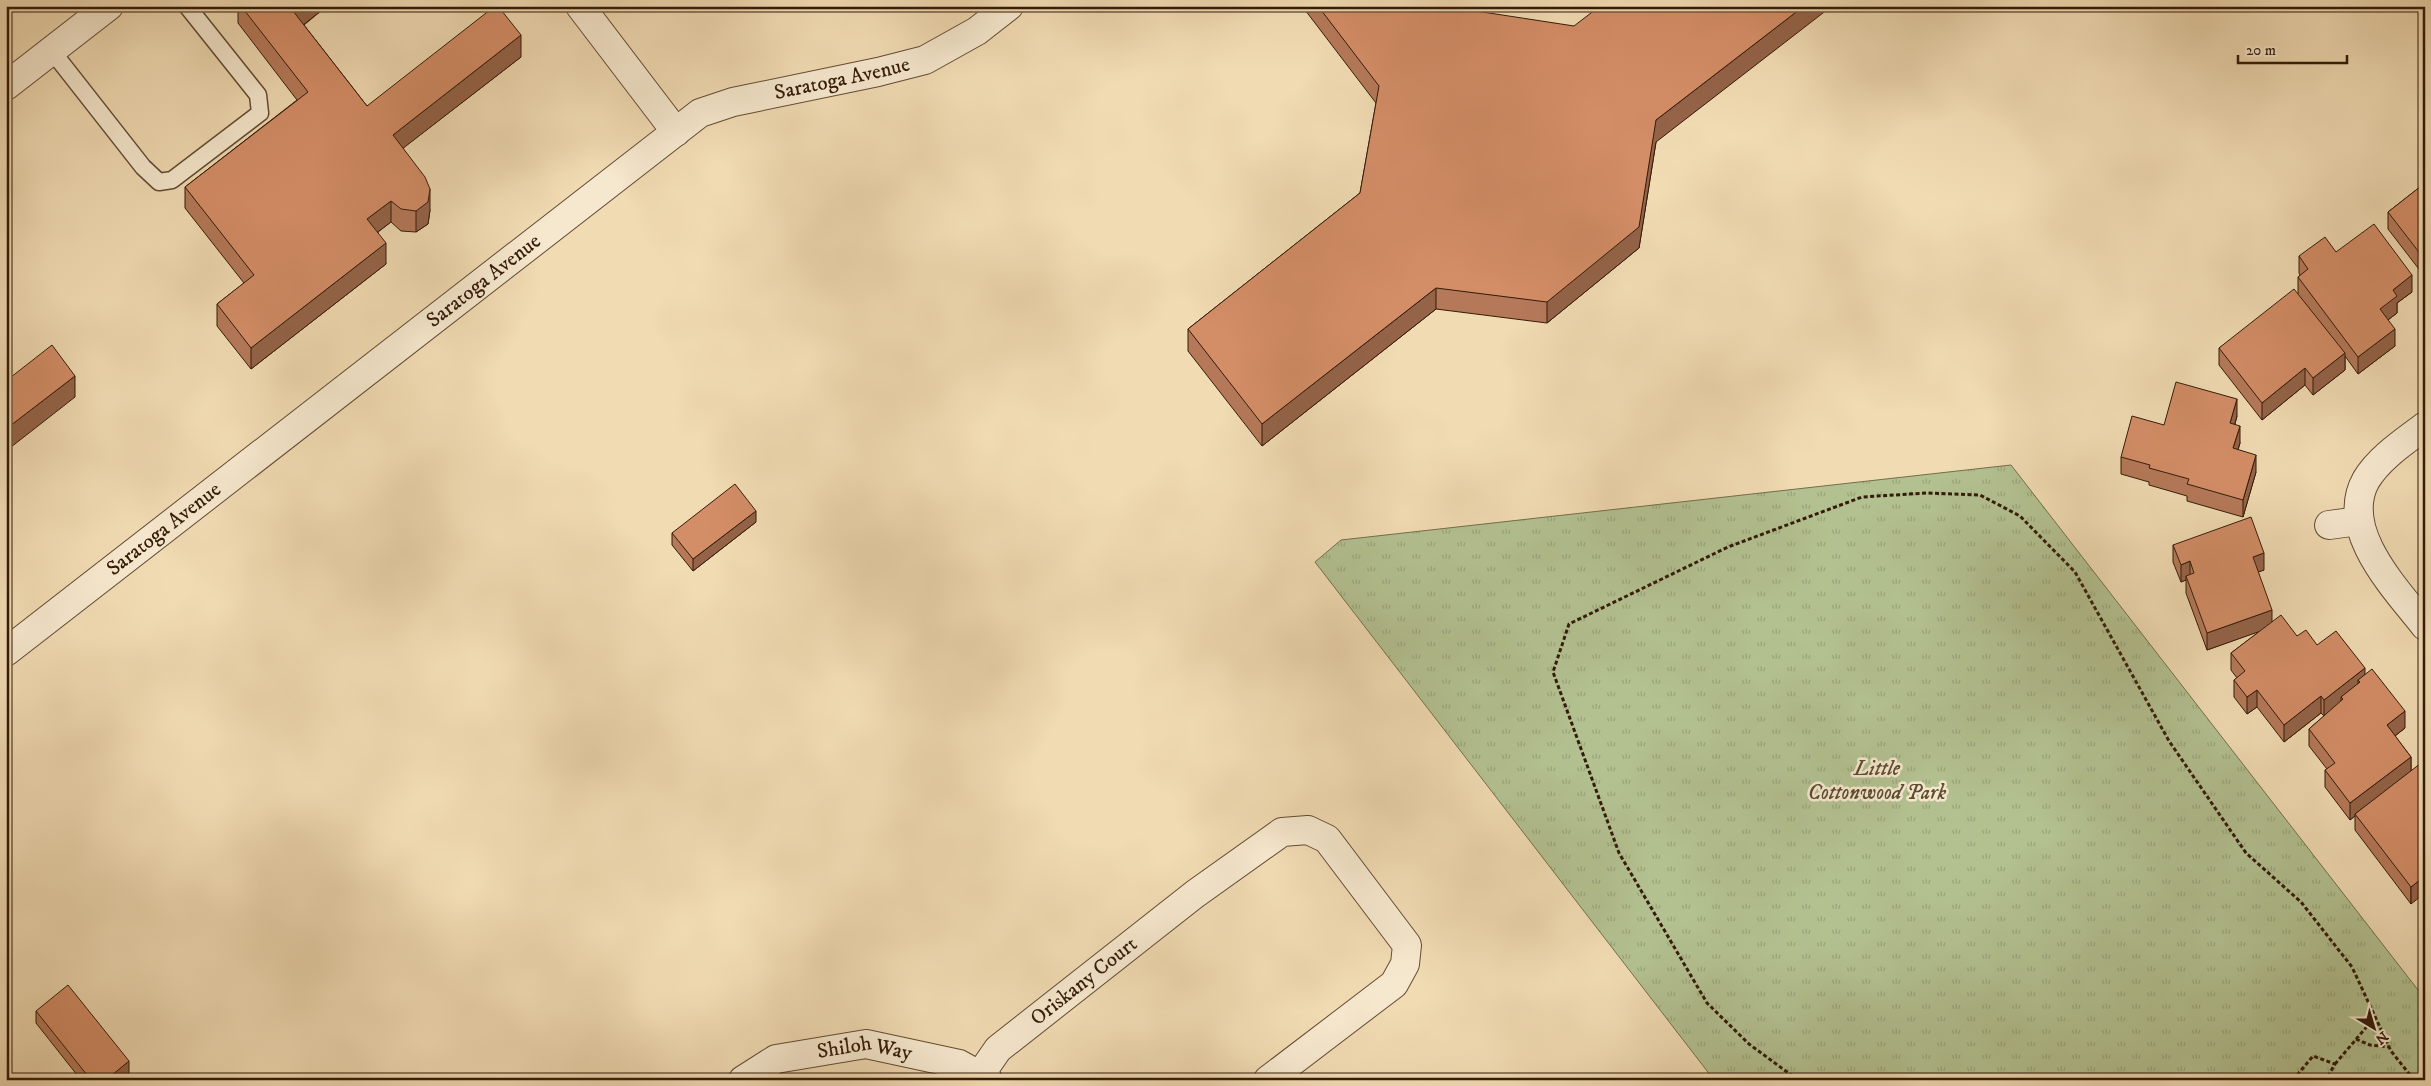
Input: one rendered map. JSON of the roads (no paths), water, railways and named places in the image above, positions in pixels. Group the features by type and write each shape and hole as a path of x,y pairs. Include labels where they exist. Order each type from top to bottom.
{"street":[{"path":"6,86 109,6"},
{"path":"580,6 676,132"},
{"name":"Saratoga Avenue","path":"6,652 700,113 733,102 878,72 925,60 977,31 1009,6"},
{"path":"2425,426 2380,463 2366,480 2359,500 2359,521 2373,556 2425,626"},
{"path":"2328,524 2359,521"},
{"name":"Oriskany Court","path":"970,1075 998,1049 1195,894 1282,832 1308,830 1327,839 1408,945 1405,964 1394,984 1268,1080"},
{"name":"Shiloh Way","path":"743,1080 776,1059 866,1044 970,1075"}],"lane":[{"path":"52,51 144,167 159,182 172,180 260,113 258,95 187,6"}],"park label":[{"name":"Little Cottonwood Park","path":"1877,781"}]}
